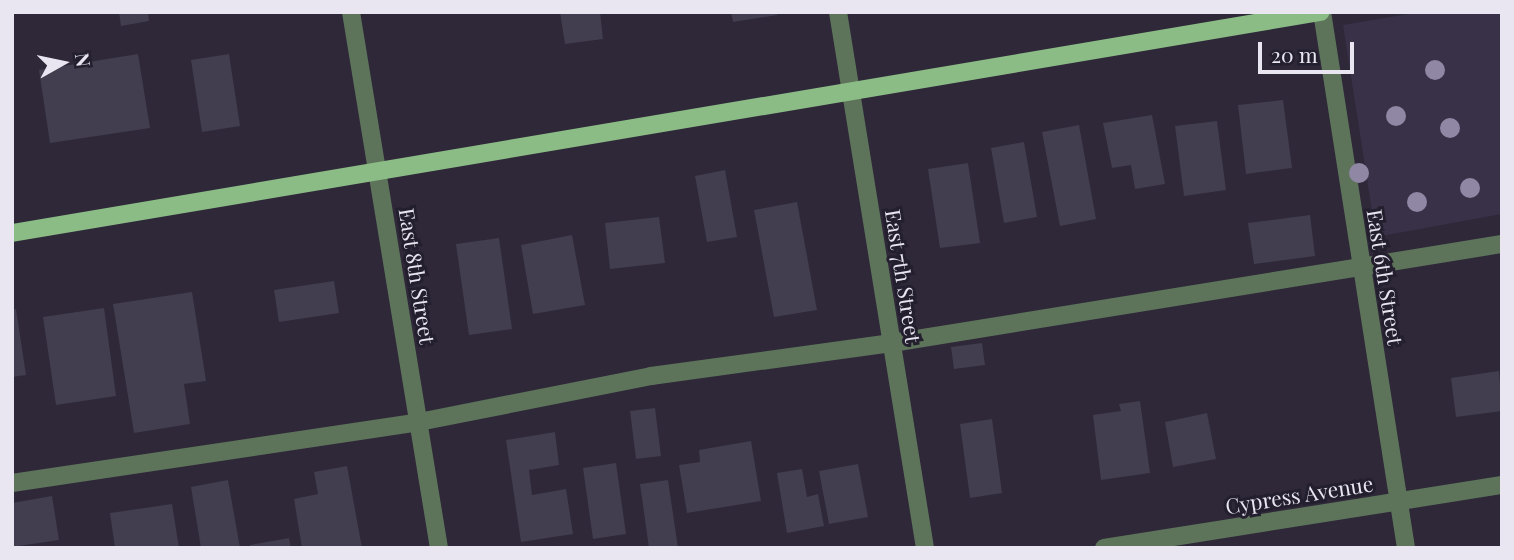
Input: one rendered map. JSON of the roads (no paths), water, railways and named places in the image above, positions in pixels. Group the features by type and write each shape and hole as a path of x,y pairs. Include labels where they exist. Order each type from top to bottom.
{"main road":[{"path":"12,233 1321,12"}],"street":[{"name":"East 8th Street","path":"351,12 439,548"},
{"name":"East 7th Street","path":"838,12 925,548"},
{"name":"East 6th Street","path":"1321,12 1406,548"},
{"path":"12,483 419,422 652,376 892,343 1361,263 1502,244"},
{"name":"Cypress Avenue","path":"1104,548 1502,485"}]}
